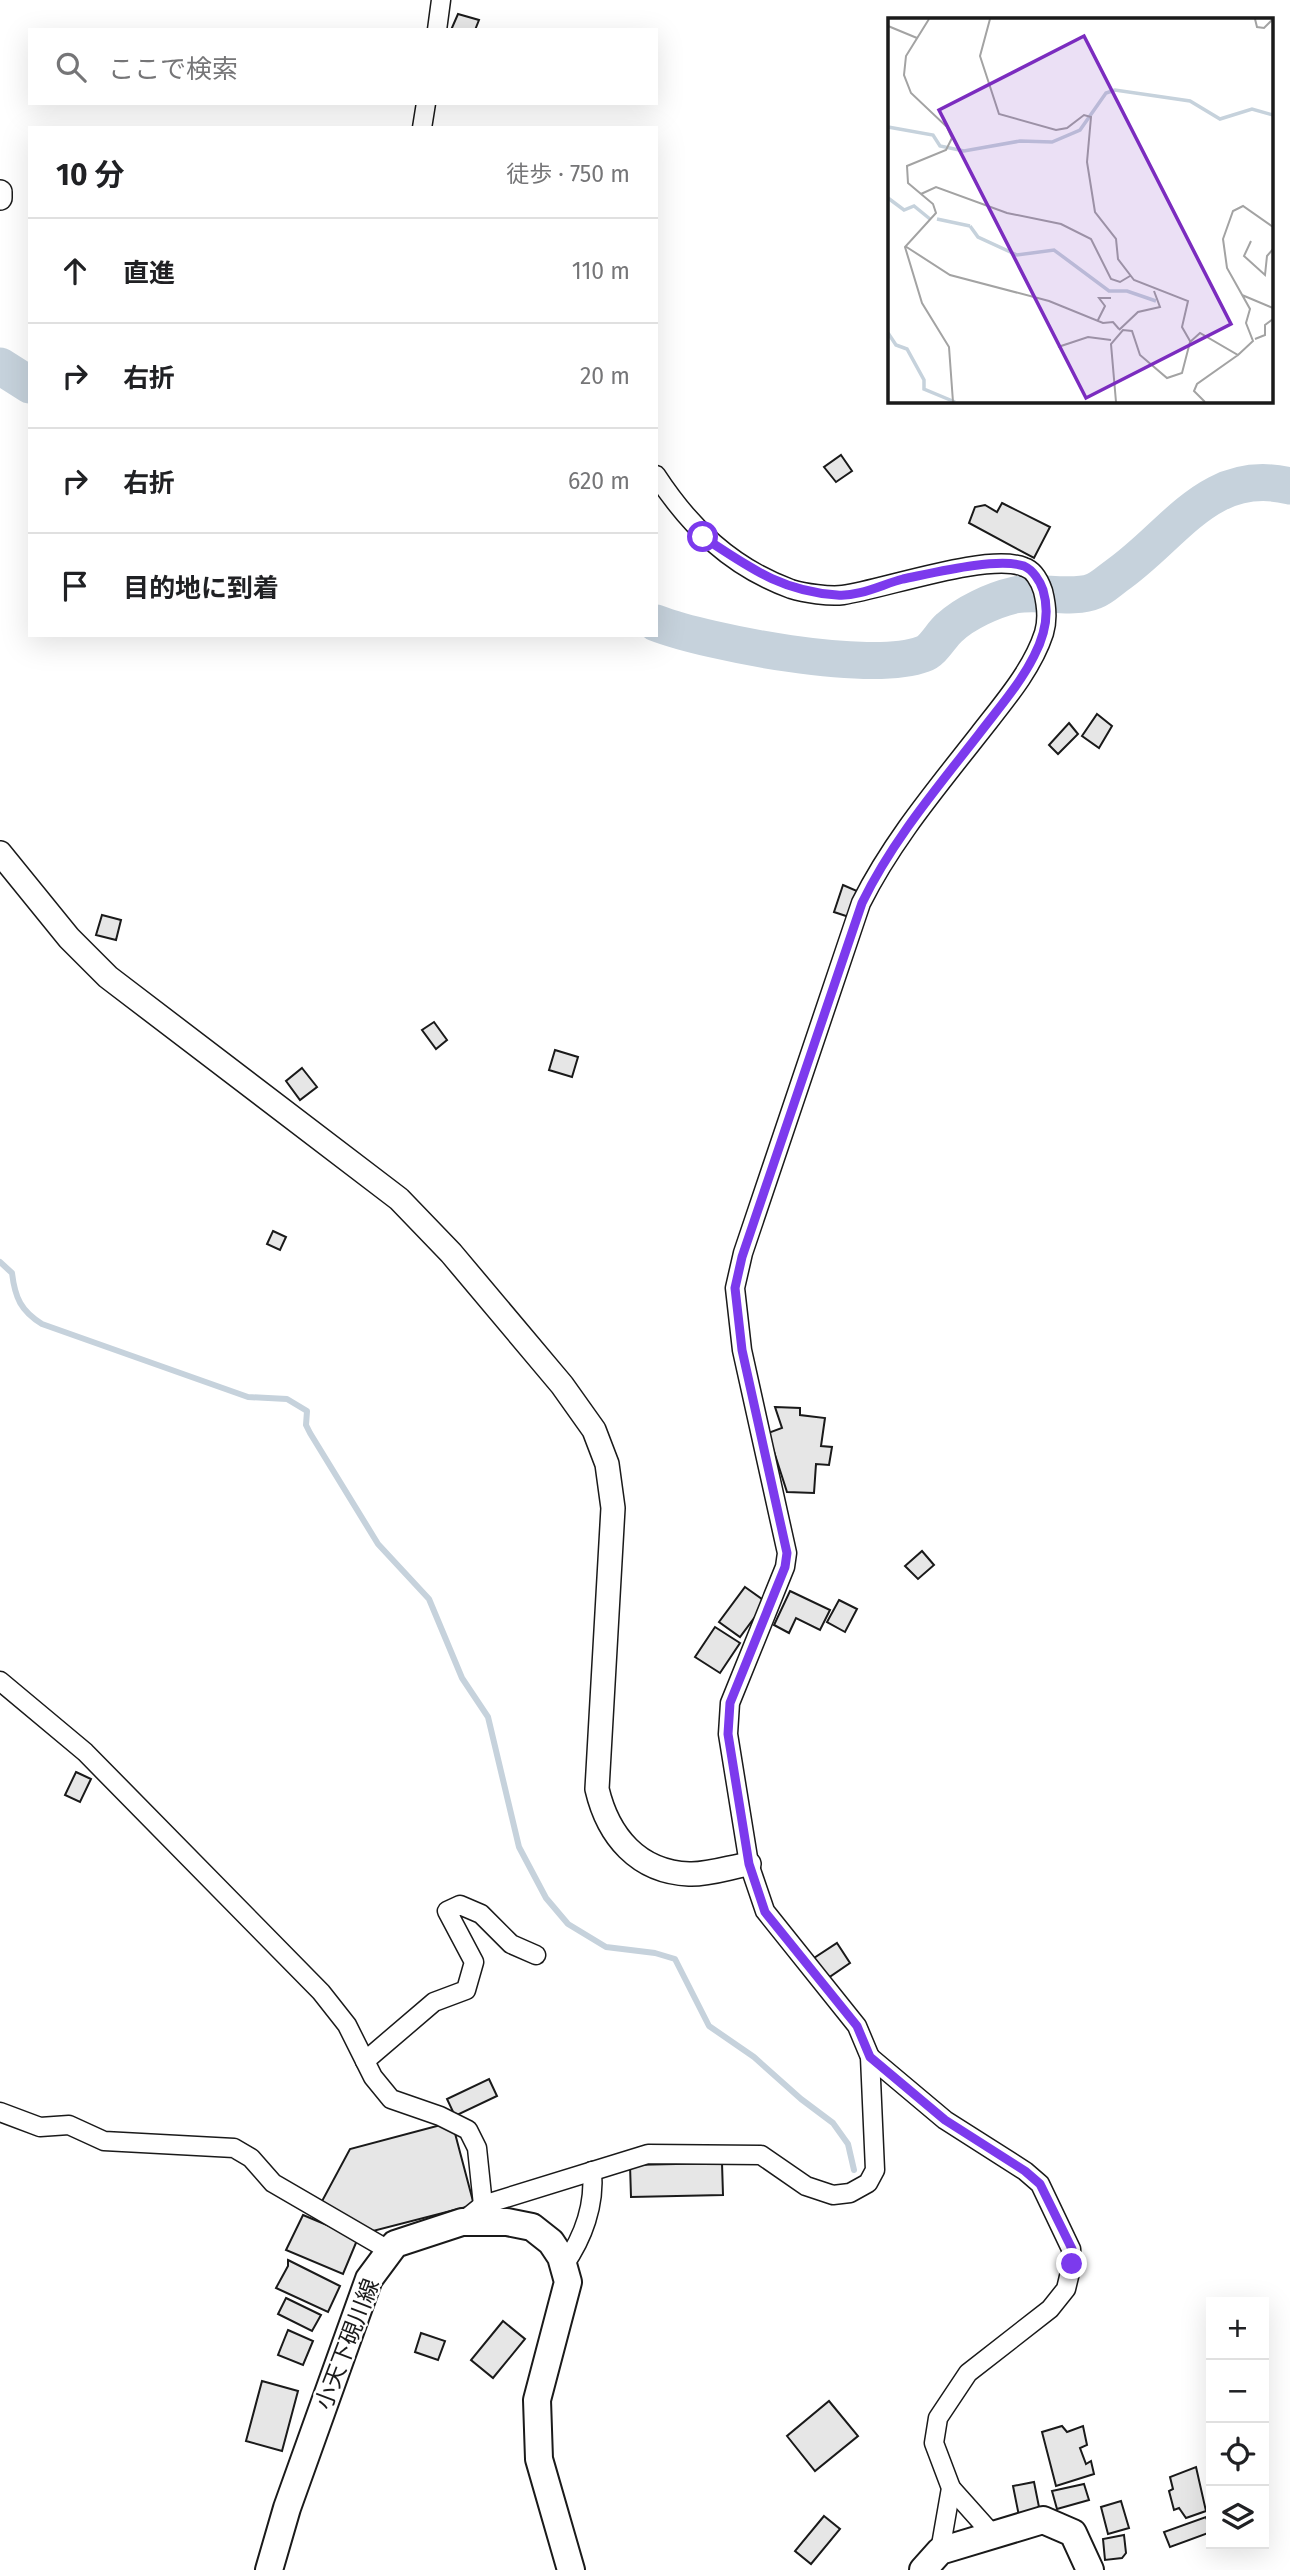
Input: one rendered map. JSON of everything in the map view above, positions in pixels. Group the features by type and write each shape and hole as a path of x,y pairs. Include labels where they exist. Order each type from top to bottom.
{"main road":[{"name":"小天下硯川線","path":"269,2570 287,2508 369,2279 395,2244 461,2222 507,2222 531,2227 551,2242 564,2265"},
{"path":"564,2265 568,2282 537,2400 539,2459 571,2570"},
{"path":"931,2560 993,2535 1043,2520 1073,2533 1090,2570"}],"street":[{"path":"437,28 441,0"},
{"path":"422,126 426,105"},
{"path":"0,192 0,198"},
{"path":"461,2222 483,2205 648,2154 761,2155 806,2186 833,2195 850,2193 868,2183 875,2170 870,2057 857,2026 765,1912 749,1864 728,1734 730,1703 785,1567 787,1553 742,1350 735,1288 742,1257 862,903 878,870 912,821 1008,696 1034,657 1045,630 1046,601 1040,581 1027,567 1007,562 900,580 841,596 792,589 750,568 703,537 681,513 658,478"},
{"path":"0,853 69,938 108,977 399,1199 451,1253 562,1385 594,1430 607,1464 613,1508 597,1789 603,1815 617,1838 637,1857 657,1868 691,1874 749,1864"},
{"path":"0,1681 85,1752 321,1992 347,2025 373,2077 391,2099 440,2116 468,2130 477,2148 483,2205"},
{"path":"365,2061 434,2002 466,1990 474,1962 447,1911 460,1905 481,1914 511,1944 536,1955"},
{"path":"870,2057 945,2120 1025,2171 1040,2184 1072,2249 1072,2264 1066,2289 1050,2309 968,2373 938,2418 934,2443 951,2488 993,2535"},
{"path":"0,2112 40,2127 69,2125 104,2141 234,2148 251,2158 274,2183 390,2251"},
{"path":"564,2265 576,2248 589,2214 593,2190 592,2171"},
{"path":"931,2560 951,2488"}],"building":[{"path":"458,14 479,20 476,28 452,28"},
{"path":"841,455 852,471 836,482 824,467"},
{"path":"1002,503 1050,527 1034,558 969,523 975,507 985,505 997,512"},
{"path":"1097,714 1112,726 1099,748 1082,736"},
{"path":"1069,723 1078,734 1058,754 1049,745"},
{"path":"843,885 857,891 849,917 834,912"},
{"path":"102,915 121,920 116,940 96,935"},
{"path":"434,1022 447,1040 436,1049 422,1030"},
{"path":"555,1050 578,1057 572,1077 549,1070"},
{"path":"302,1068 317,1087 300,1100 286,1081"},
{"path":"273,1231 286,1237 280,1250 267,1244"},
{"path":"775,1407 800,1408 800,1415 825,1418 821,1446 832,1447 829,1465 816,1464 814,1493 787,1492 768,1433 782,1428"},
{"path":"922,1551 934,1565 918,1579 905,1566"},
{"path":"745,1587 766,1602 740,1637 719,1622"},
{"path":"790,1591 830,1610 820,1630 796,1618 789,1633 774,1625"},
{"path":"839,1600 857,1609 845,1632 827,1622"},
{"path":"715,1627 740,1643 720,1673 695,1657"},
{"path":"76,1772 91,1779 80,1802 65,1795"},
{"path":"837,1943 850,1963 828,1978 814,1958"},
{"path":"489,2079 497,2096 455,2116 447,2099"},
{"path":"452,2122 474,2205 373,2231 321,2203 350,2149"},
{"path":"722,2163 723,2195 631,2197 630,2165"},
{"path":"303,2215 358,2238 343,2274 286,2250"},
{"path":"288,2260 340,2286 328,2312 276,2288 288,2266"},
{"path":"286,2298 321,2315 312,2331 278,2314"},
{"path":"503,2321 525,2339 493,2378 471,2360"},
{"path":"288,2330 313,2341 303,2365 278,2355"},
{"path":"421,2333 445,2341 438,2360 415,2352"},
{"path":"262,2381 298,2391 282,2451 246,2441"},
{"path":"829,2401 858,2436 815,2471 787,2436"},
{"path":"1062,2426 1067,2432 1083,2426 1087,2445 1080,2448 1086,2464 1091,2461 1094,2474 1056,2486 1042,2432"},
{"path":"1196,2467 1206,2511 1186,2518 1179,2508 1174,2510 1169,2491 1173,2489 1170,2477"},
{"path":"1034,2482 1040,2512 1019,2516 1013,2486"},
{"path":"1084,2484 1089,2500 1057,2509 1052,2491"},
{"path":"1121,2501 1129,2528 1108,2534 1101,2507"},
{"path":"824,2516 840,2529 811,2564 795,2551"},
{"path":"1206,2517 1206,2534 1170,2547 1164,2532"},
{"path":"1124,2535 1126,2553 1122,2558 1105,2560 1103,2539"}],"waterway":[{"path":"0,366 28,384"},
{"path":"658,624 712,639 790,654 867,660 899,659 923,654 956,622 998,600 1024,594 1076,595 1097,590 1137,560 1194,508 1215,495 1237,486 1262,482 1290,486"},
{"path":"0,1262 12,1273 17,1297 24,1309 42,1324 248,1397 287,1399 307,1411 306,1425 310,1433 378,1544 429,1599 462,1678 488,1717 519,1847 546,1898 568,1924 606,1947 655,1953 675,1959 709,2026 754,2057 833,2123 848,2144 854,2170"}],"route":[{"path":"703,537 750,568 792,589 841,596 900,580 1007,562 1027,567 1040,581 1046,601 1045,630 1034,657 1008,696 912,821 878,870 862,903 742,1257 735,1288 742,1350 787,1553 785,1567 730,1703 728,1734 749,1864 765,1912 857,2026 870,2057 945,2120 1025,2171 1040,2184 1072,2249 1072,2264"}]}
